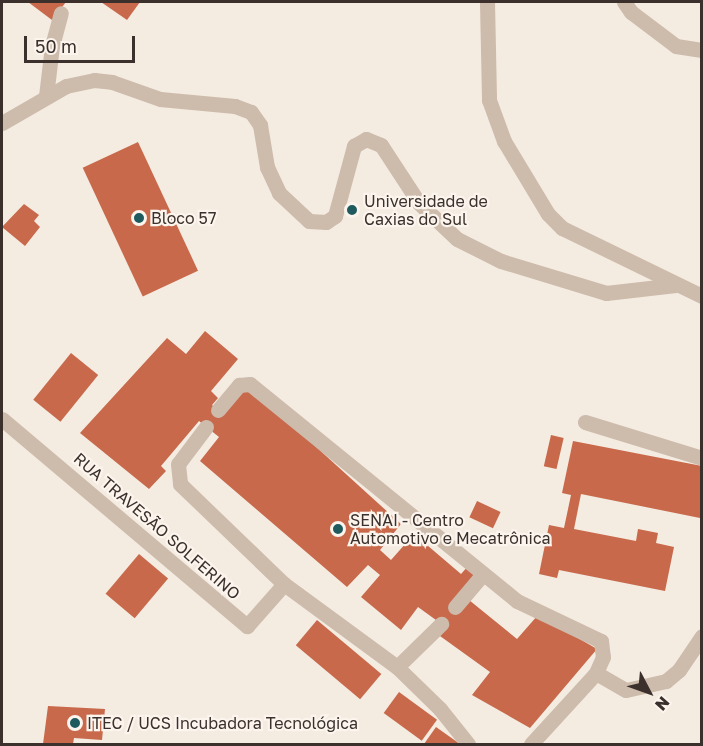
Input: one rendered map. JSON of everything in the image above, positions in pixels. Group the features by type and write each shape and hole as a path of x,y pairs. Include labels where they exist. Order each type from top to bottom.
{"street":[{"path":"487,2 489,100 504,141 548,214 562,228 702,296"},
{"path":"624,2 631,12 675,46 702,50"},
{"path":"46,96 52,46 61,13"},
{"path":"2,123 66,86 94,80 112,82 160,99 235,106 251,112 261,125 267,167 279,193 309,221 326,222 335,216 354,146 366,139 381,146 419,203 458,239 501,261 606,293 676,285"},
{"path":"218,410 239,385 250,384 517,601 597,637 604,647 596,673 531,744"},
{"name":"RUA TRAVESÃO SOLFERINO","path":"2,418 247,626 284,584"},
{"path":"585,422 702,458"},
{"path":"206,427 178,464 180,484 284,584 397,667 440,709 468,744"},
{"path":"455,607 483,574"},
{"path":"397,667 441,624"},
{"path":"596,673 626,690 666,681 679,670 702,636"}],"building":[{"path":"28,2 66,2 52,20"},
{"path":"101,2 140,2 127,20"},
{"name":"Bloco 57","path":"138,142 198,271 143,296 83,168"},
{"path":"24,204 39,215 34,221 40,227 25,246 2,227"},
{"name":"SENAI - Centro Automotivo e Mecatrônica","path":"205,331 238,359 211,391 218,398 212,405 223,414 248,385 401,524 380,550 391,560 414,534 461,574 469,565 478,572 469,600 517,639 538,615 597,649 530,728 472,695 490,672 440,636 447,628 418,607 401,630 361,597 380,575 368,565 347,587 200,461 219,437 199,421 161,466 166,471 149,489 80,433 167,338 186,354"},
{"path":"71,353 98,375 60,422 33,400"},
{"path":"551,435 564,438 556,469 544,466"},
{"path":"573,441 702,466 700,518 581,494 574,529 636,541 638,529 658,533 656,543 674,547 665,591 559,570 557,578 539,574 549,525 564,528 571,495 562,493"},
{"path":"477,501 501,512 493,528 469,517"},
{"path":"139,554 168,578 135,618 106,594"},
{"path":"317,620 381,674 360,699 296,645"},
{"path":"399,692 437,720 422,741 384,713"},
{"name":"ITEC / UCS Incubadora Tecnológica","path":"48,706 105,709 102,740 74,738 73,744 43,744"},
{"path":"436,727 460,744 424,744"}],"place":[{"name":"Universidade de Caxias do Sul","path":"352,210"},
{"name":"Bloco 57","path":"139,218"},
{"name":"SENAI - Centro Automotivo e Mecatrônica","path":"338,529"},
{"name":"ITEC / UCS Incubadora Tecnológica","path":"75,723"}]}
